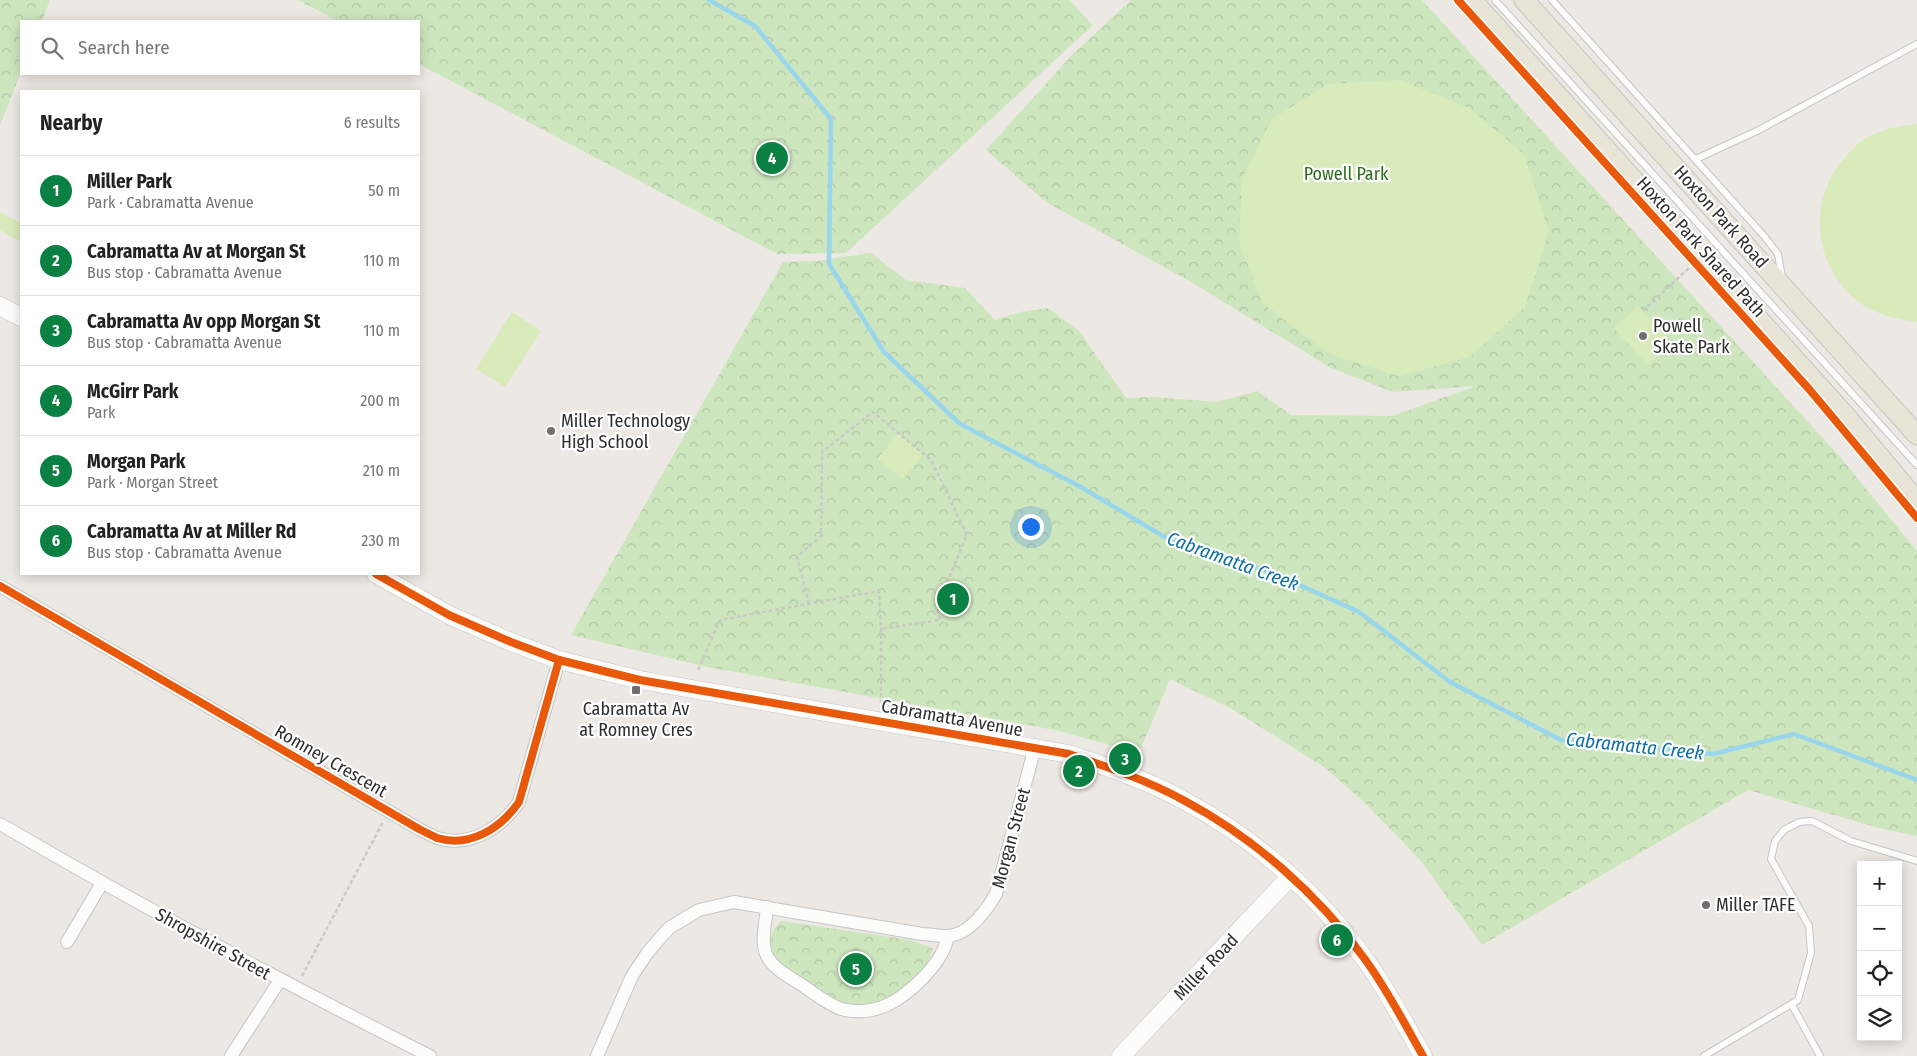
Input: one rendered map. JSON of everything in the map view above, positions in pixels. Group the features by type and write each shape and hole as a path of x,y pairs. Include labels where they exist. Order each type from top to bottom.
{"main road":[{"path":"1472,0 1845,415 1917,501"},
{"name":"Hoxton Park Road","path":"1524,0 1917,434"}],"street":[{"path":"0,306 20,316"},
{"name":"Cabramatta Avenue","path":"378,575 449,615 511,642 559,660 640,680 1069,754 1121,772 1184,800 1233,831 1290,877 1327,913 1381,982 1423,1056"},
{"name":"Romney Crescent","path":"0,586 388,811 437,838 451,840 467,840 484,834 505,819 519,802 559,660"},
{"name":"Morgan Street","path":"948,936 958,933 979,918 988,908 996,894 1035,747"},
{"name":"Shropshire Street","path":"0,824 102,883 296,989 430,1056"},
{"name":"Miller Road","path":"1121,1056 1290,877"},
{"path":"67,942 102,883"},
{"path":"597,1056 632,976 648,952 669,928 699,910 734,902 767,907 922,934 948,936 945,949 937,964 911,990 894,1003 874,1010 859,1012 843,1010 790,977 767,957 765,941 767,907"},
{"path":"232,1056 280,980"}],"lane":[{"path":"1495,0 1917,465"},
{"path":"1552,0 1764,236 1778,254 1784,287"},
{"path":"1696,159 1759,130 1917,44"},
{"path":"1704,1056 1798,1000 1811,954 1809,926 1771,859 1775,842 1784,830 1799,822 1812,821 1851,841 1917,861"},
{"path":"1792,1005 1820,1056"}],"path":[{"path":"1643,311 1695,263"},
{"path":"809,604 797,557 820,536 822,452 873,412 931,460 967,536 937,606 940,620 881,629"},
{"path":"698,670 720,620 878,591 881,629 881,705"},
{"path":"296,989 388,811"}],"green space":[{"path":"0,0 50,0 42,20 20,20 20,75 0,125"},
{"path":"298,0 1069,0 1093,25 846,253 777,254 420,65 420,20 336,20"},
{"name":"Powell Park","path":"1131,0 1422,0 1841,458 1917,551 1917,836 1882,829 1748,790 1482,945 1420,860 1366,804 1324,767 1232,709 1170,679 1139,753 1055,730 707,667 571,635 783,262 816,261 871,253 906,280 965,288 995,320 1020,312 1048,308 1079,331 1126,398 1152,397 1217,402 1257,391 1291,415 1392,416 1476,386 1393,392 1331,368 1193,283 1046,202 986,150 1071,56"},
{"name":"Powell Park","path":"1399,80 1469,108 1524,154 1549,231 1525,307 1470,357 1398,376 1330,354 1263,304 1239,242 1242,179 1271,120 1328,84"},
{"path":"1917,124 1917,322 1873,311 1860,303 1843,287 1831,269 1823,249 1820,228 1821,207 1827,186 1837,167 1852,150 1862,141 1876,133 1896,127"},
{"path":"0,212 20,222 20,241 0,230"},
{"name":"Powell Skate Park","path":"1638,306 1672,344 1648,366 1614,328"},
{"path":"512,312 541,331 505,387 476,369"},
{"path":"899,433 924,454 903,480 877,459"},
{"path":"781,921 910,940 933,948 927,963 920,972 895,994 883,1001 869,1005 853,1005 825,993 775,958 770,943 774,929"}],"waterway":[{"name":"Cabramatta Creek","path":"709,0 755,26 831,119 829,264 884,352 960,424 1079,486 1168,539 1201,552 1271,572 1359,612 1450,682 1561,740 1713,754 1794,734 1917,780"}],"cycle path":[{"name":"Hoxton Park Shared Path","path":"1458,0 1809,389 1917,518"},
{"path":"378,575 449,615 511,642 559,660 640,680 1069,754 1157,787 1185,801 1236,832 1283,869 1305,890 1346,934 1372,970 1388,994 1423,1056"},
{"path":"0,586 419,829 437,838 449,840 473,838 484,834 503,820 519,802 559,660"}],"place":[{"name":"McGirr Park","path":"772,158"},
{"name":"Powell Skate Park","path":"1643,336"},
{"name":"Miller Technology High School","path":"551,431"},
{"name":"Miller Park","path":"953,599"},
{"name":"Cabramatta Av at Romney Cres","path":"636,690"},
{"name":"Cabramatta Av opp Morgan St","path":"1125,759"},
{"name":"Cabramatta Av at Morgan St","path":"1079,771"},
{"name":"Miller TAFE","path":"1706,905"},
{"name":"Cabramatta Av at Miller Rd","path":"1337,940"},
{"name":"Morgan Park","path":"856,969"}]}
